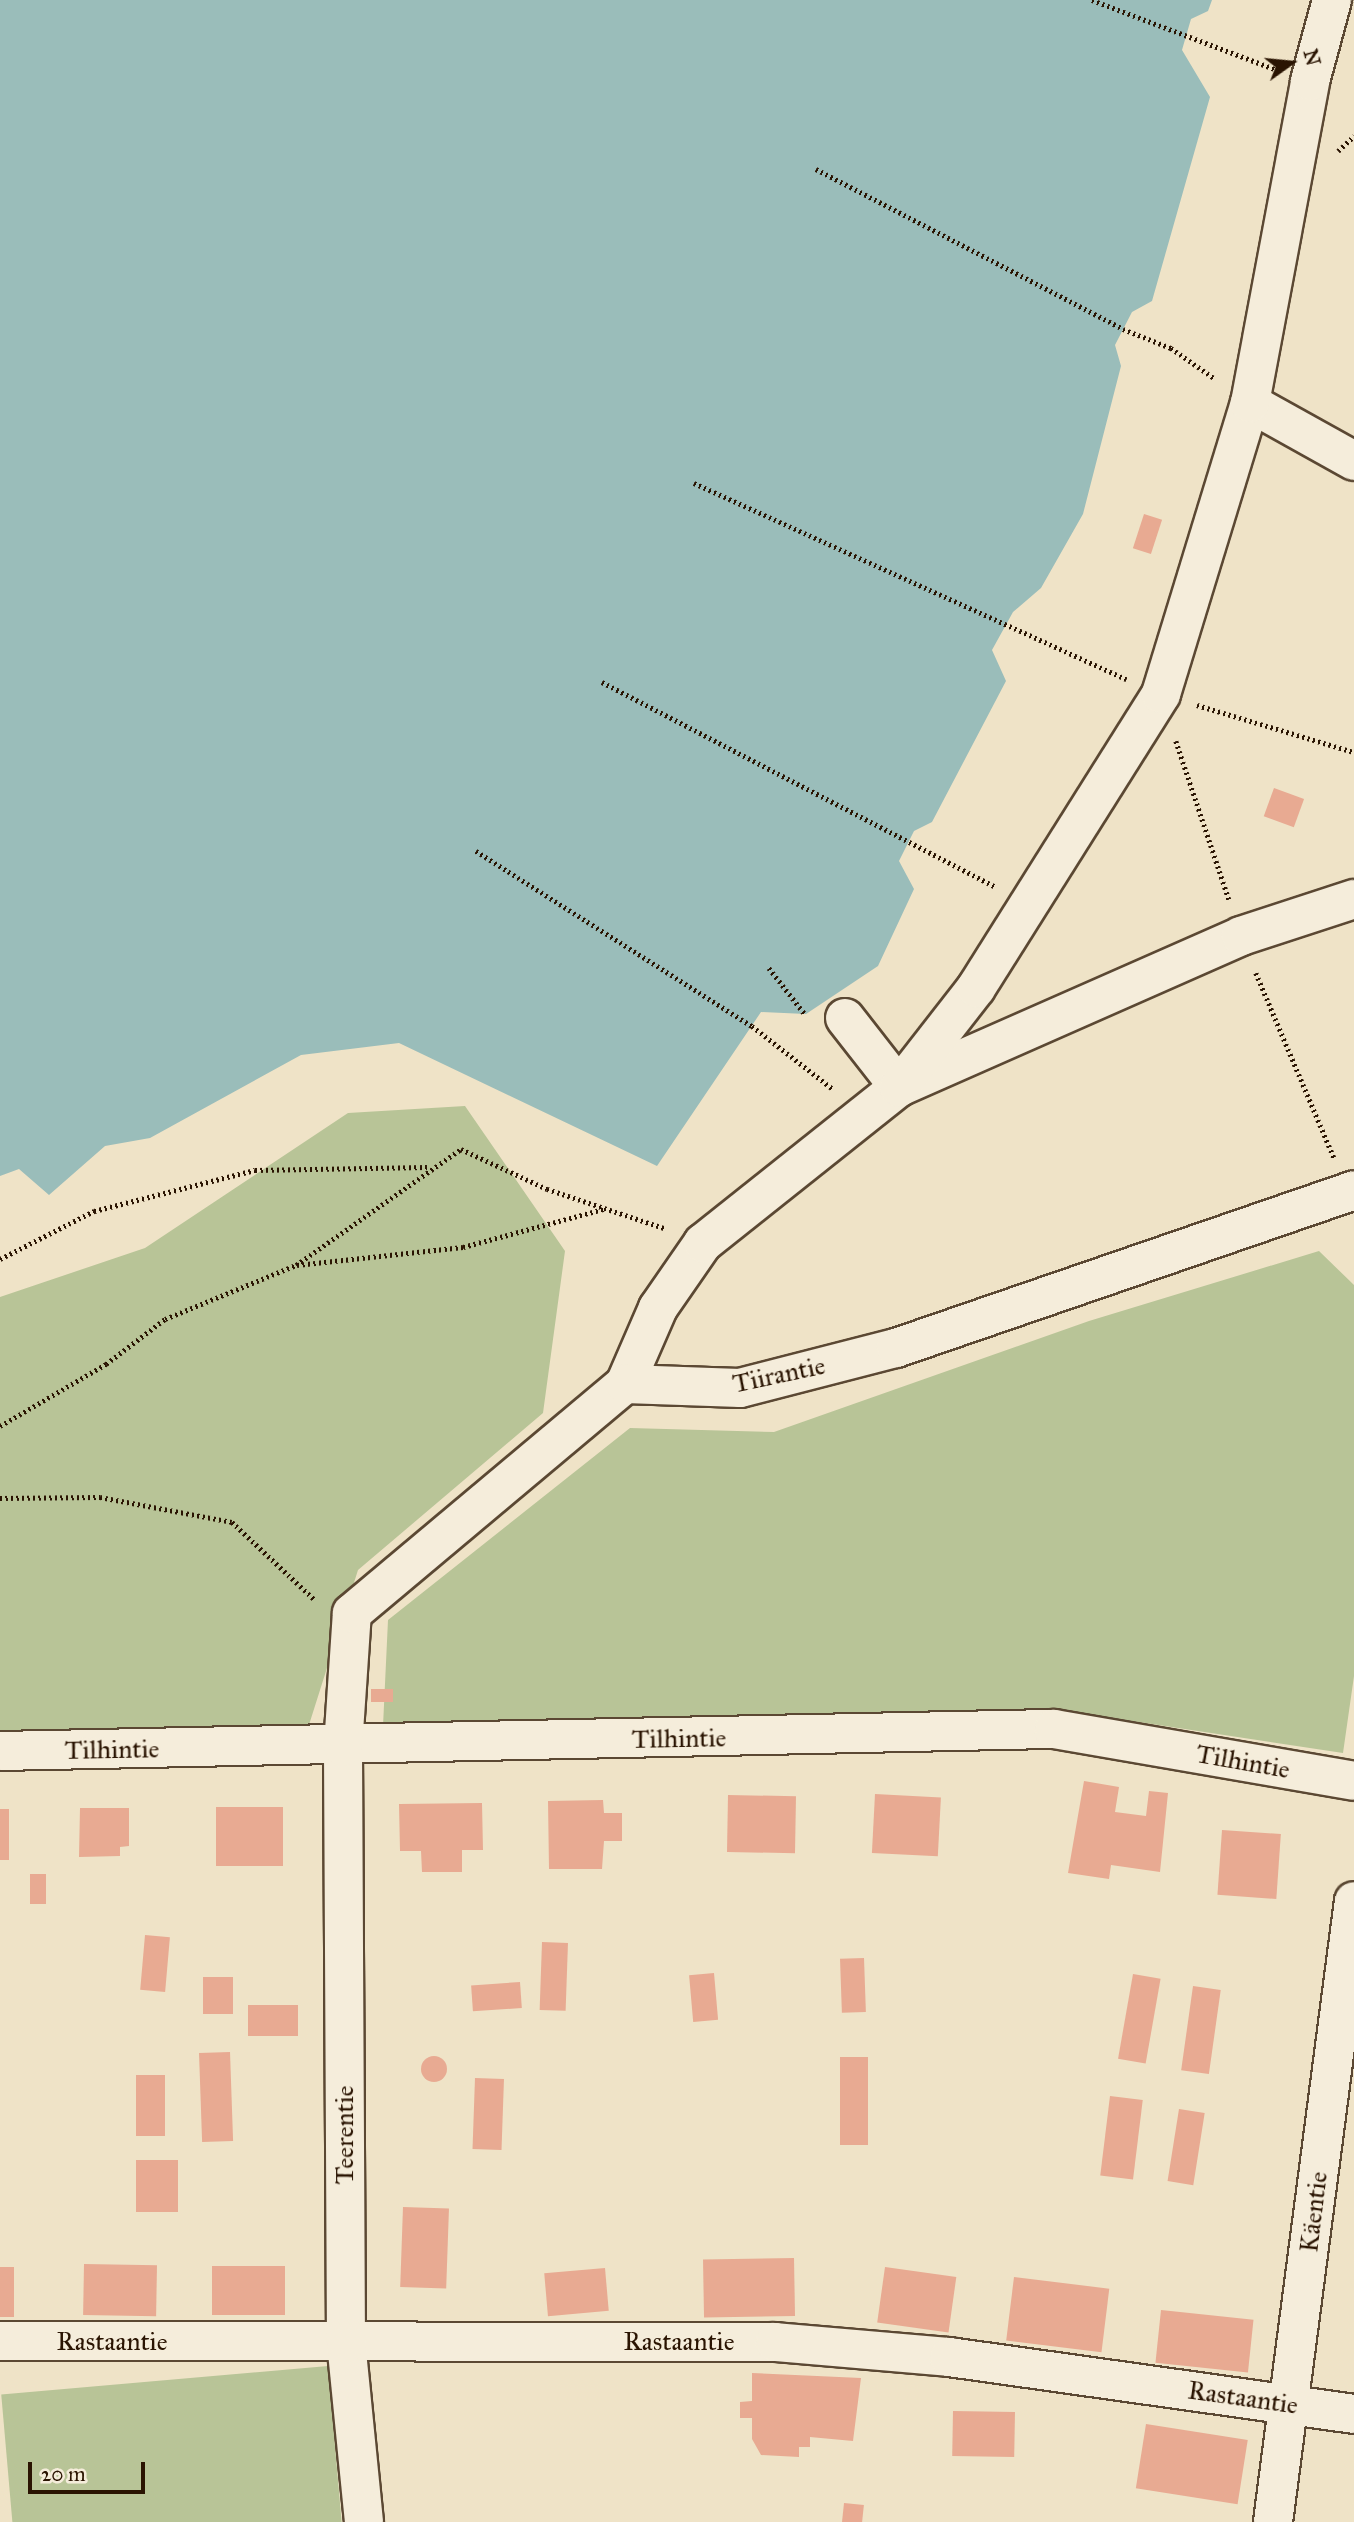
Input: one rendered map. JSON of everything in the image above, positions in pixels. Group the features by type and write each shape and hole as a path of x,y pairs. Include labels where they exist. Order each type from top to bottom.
{"street":[{"path":"899,1087 1032,904 1161,694 1250,403 1310,82 1332,0"},
{"path":"1250,403 1354,461"},
{"path":"342,1747 352,1613 625,1384 657,1308 703,1243 899,1087 1241,936 1354,899"},
{"path":"845,1018 899,1087"},
{"name":"Tiirantie","path":"625,1384 740,1388 896,1348 1354,1190"},
{"name":"Tilhintie","path":"0,1751 342,1747 1054,1729 1354,1781"},
{"name":"Teerentie","path":"342,1747 346,2343 364,2522"},
{"name":"Käentie","path":"1273,2522 1354,1901"},
{"name":"Rastaantie","path":"0,2342 775,2342 949,2357 1354,2414"}],"path":[{"path":"1092,0 1310,82"},
{"path":"816,169 1123,329 1171,348 1250,403"},
{"path":"694,483 1161,694 1354,752"},
{"path":"602,682 906,846 1032,904"},
{"path":"476,851 752,1026 865,1114"},
{"path":"769,968 806,1014"},
{"path":"0,1426 106,1364 165,1319 296,1265 428,1167 461,1149 607,1209 703,1243"},
{"path":"0,1259 94,1211 255,1170 428,1167"},
{"path":"296,1265 463,1247 607,1209"},
{"path":"0,1497 100,1497 232,1522 309,1598 352,1613"}],"green space":[{"path":"465,1106 565,1251 543,1413 358,1570 308,1728 0,1733 0,1297 145,1248 348,1113"},
{"path":"1319,1251 1354,1285 1354,1676 1343,1753 1053,1709 383,1726 388,1620 630,1428 774,1432 1089,1321"},
{"path":"328,2366 342,2522 12,2522 1,2395"}],"water":[{"path":"0,0 1212,0 1208,11 1191,19 1182,50 1210,97 1152,301 1132,312 1115,345 1121,366 1083,514 1041,588 1013,612 992,650 1006,681 932,822 914,831 899,861 914,889 878,966 806,1014 761,1012 657,1166 399,1043 301,1055 150,1138 105,1146 49,1195 19,1169 0,1176"}],"building":[{"path":"1144,514 1162,520 1151,554 1133,548"},
{"path":"1274,788 1304,799 1294,827 1264,816"},
{"path":"371,1689 393,1689 393,1702 371,1702"},
{"path":"1084,1781 1119,1787 1115,1812 1146,1816 1149,1791 1168,1793 1160,1872 1111,1865 1109,1879 1068,1873"},
{"path":"875,1794 941,1797 938,1856 872,1853"},
{"path":"728,1795 796,1796 795,1853 727,1852"},
{"path":"603,1800 604,1813 622,1813 622,1841 604,1841 602,1869 549,1869 548,1801"},
{"path":"482,1803 483,1850 462,1850 462,1872 422,1872 421,1851 400,1851 399,1804"},
{"path":"216,1807 283,1807 283,1866 216,1866"},
{"path":"80,1808 129,1808 129,1846 120,1847 120,1856 79,1857"},
{"path":"0,1809 9,1809 9,1860 0,1860"},
{"path":"1222,1830 1281,1834 1276,1899 1217,1895"},
{"path":"30,1874 46,1874 46,1904 30,1904"},
{"path":"145,1935 170,1937 165,1992 140,1990"},
{"path":"542,1942 568,1943 566,2011 540,2010"},
{"path":"864,1958 866,2012 842,2013 840,1959"},
{"path":"714,1973 718,2020 693,2022 689,1975"},
{"path":"1133,1974 1161,1979 1146,2064 1118,2059"},
{"path":"203,1977 233,1977 233,2014 203,2014"},
{"path":"520,1982 522,2008 473,2011 471,1985"},
{"path":"1193,1986 1221,1990 1209,2074 1181,2070"},
{"path":"248,2005 298,2005 298,2036 248,2036"},
{"path":"230,2052 233,2141 202,2142 199,2053"},
{"path":"434,2056 443,2060 447,2069 443,2078 434,2082 425,2078 421,2069 425,2060"},
{"path":"840,2057 868,2057 868,2145 840,2145"},
{"path":"136,2075 165,2075 165,2136 136,2136"},
{"path":"475,2078 504,2079 502,2150 473,2149"},
{"path":"1110,2096 1143,2100 1133,2179 1100,2175"},
{"path":"1179,2109 1205,2113 1193,2185 1168,2181"},
{"path":"136,2160 178,2160 178,2212 136,2212"},
{"path":"403,2207 449,2209 446,2289 400,2287"},
{"path":"794,2258 795,2316 704,2318 703,2260"},
{"path":"84,2264 157,2265 156,2316 83,2315"},
{"path":"212,2266 285,2266 285,2315 212,2315"},
{"path":"0,2267 14,2267 14,2317 0,2317"},
{"path":"885,2267 956,2277 949,2332 877,2322"},
{"path":"605,2268 609,2311 548,2316 544,2273"},
{"path":"1014,2277 1109,2289 1101,2352 1006,2341"},
{"path":"1161,2310 1253,2320 1248,2372 1155,2363"},
{"path":"752,2373 861,2378 853,2441 810,2437 810,2447 799,2447 799,2457 761,2455 752,2439 752,2418 740,2418 740,2402 752,2401"},
{"path":"953,2411 1015,2412 1014,2457 952,2456"},
{"path":"1146,2424 1248,2440 1238,2504 1136,2488"},
{"path":"844,2503 864,2505 862,2522 842,2522"}]}
